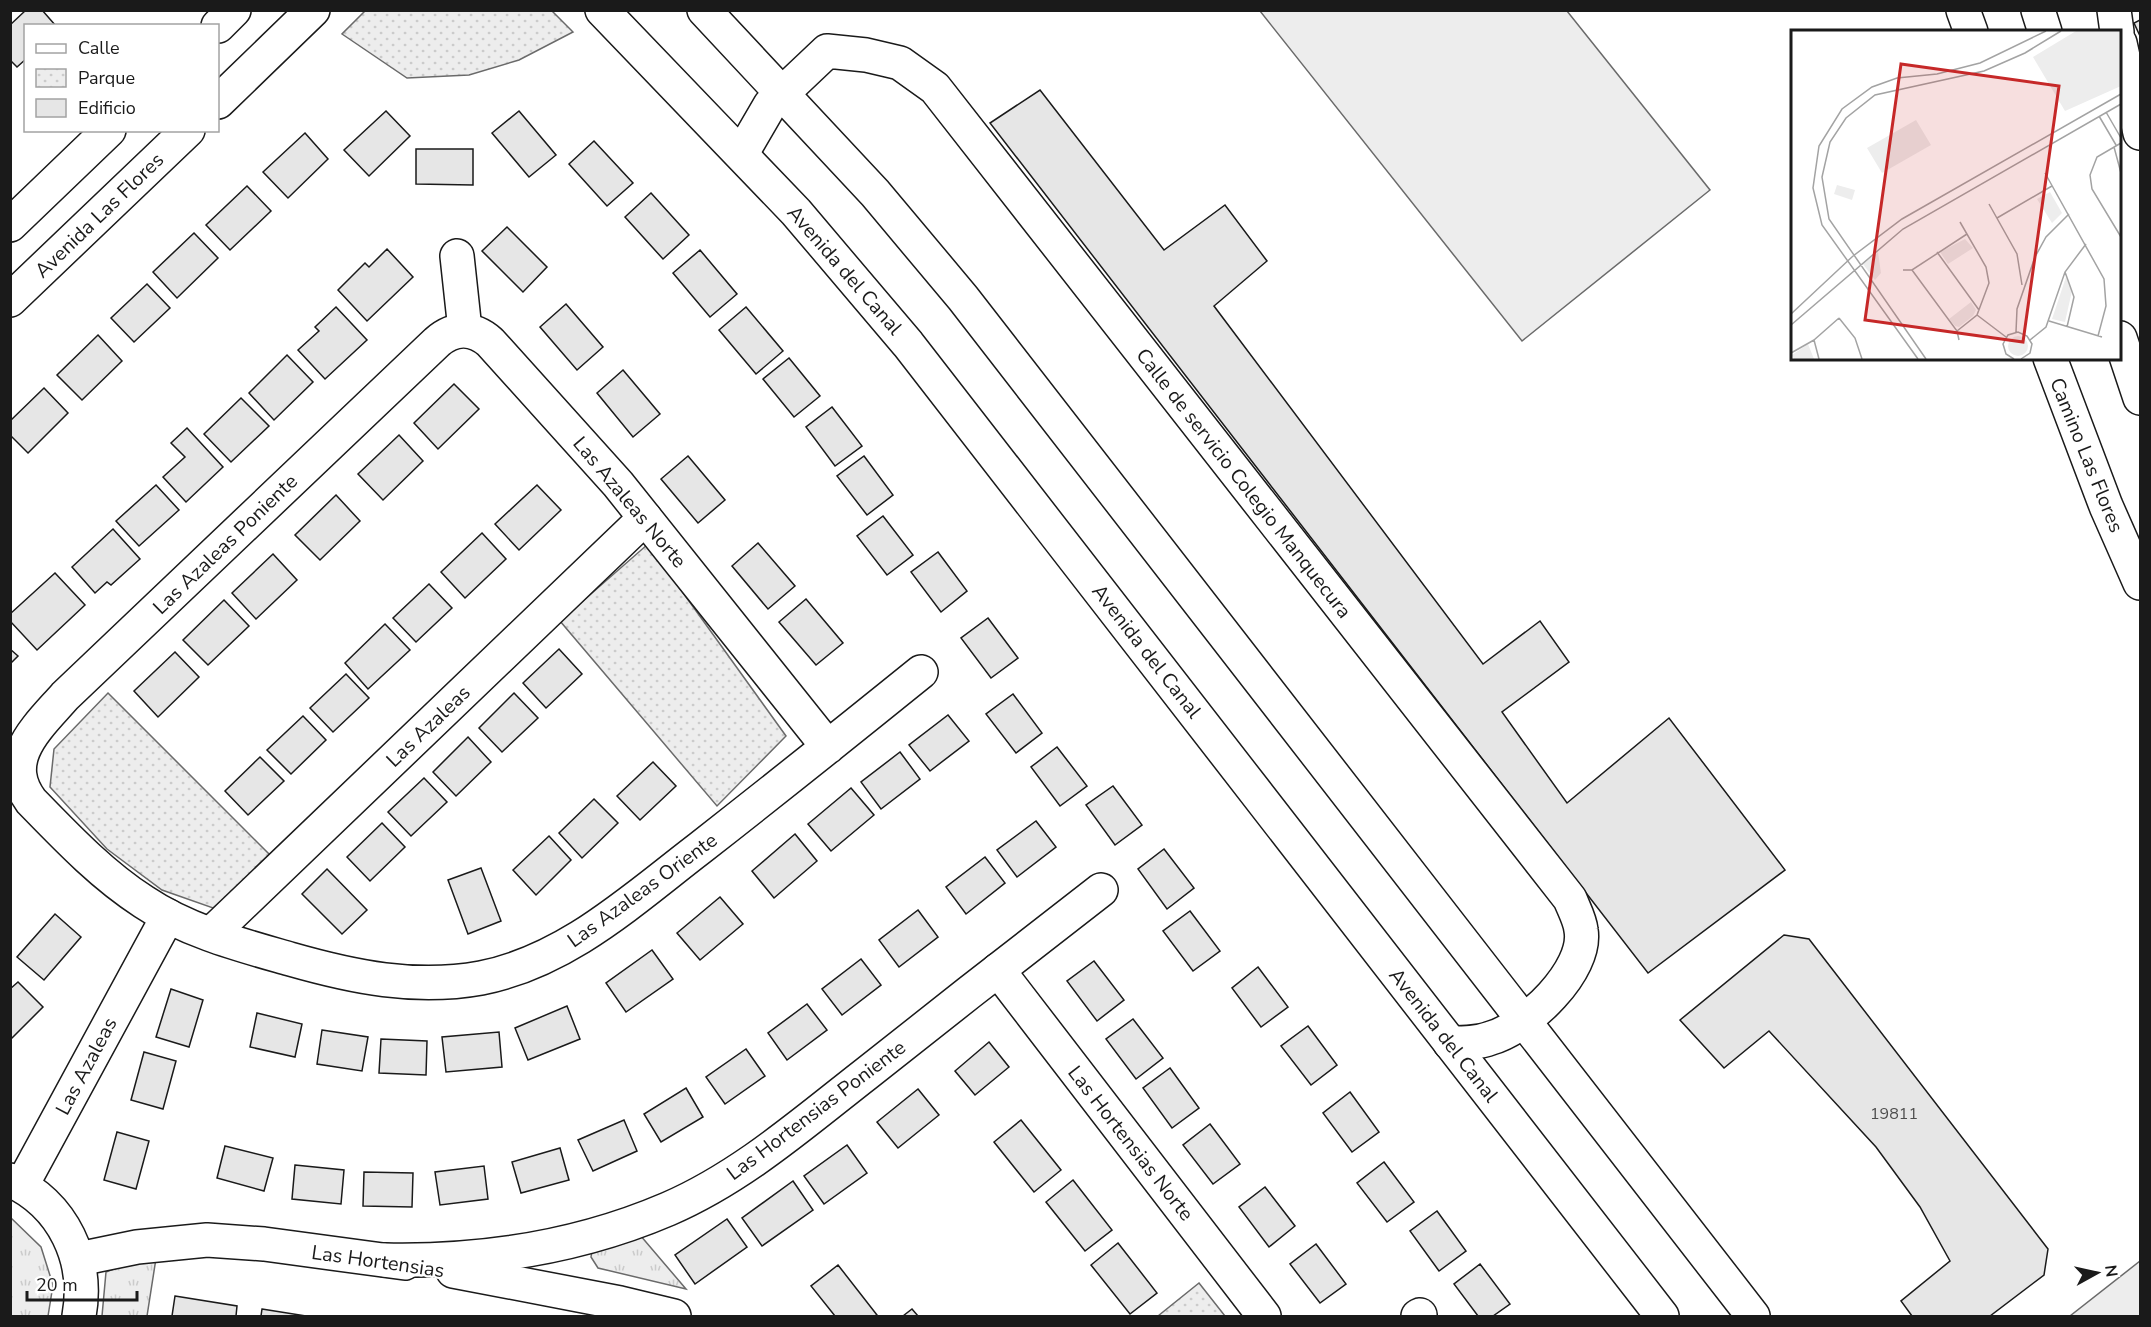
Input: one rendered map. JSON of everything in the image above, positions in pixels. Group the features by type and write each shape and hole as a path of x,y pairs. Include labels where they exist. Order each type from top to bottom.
{"street":[{"path":"219,26 234,10"},
{"path":"219,101 313,10"},
{"name":"Avenida del Canal","path":"603,10 742,153 812,229 908,344 1662,1317"},
{"path":"704,10 875,193 963,298 1753,1317"},
{"path":"1963,10 1970,30"},
{"path":"2038,10 2044,30"},
{"path":"2114,10 2117,30"},
{"path":"2121,48 2140,133"},
{"name":"Calle de servicio Colegio Manquecura","path":"742,153 758,122 782,91 827,51 866,55 900,63 935,88 1570,899 1582,931 1577,963 1554,992 1524,1021 1492,1038 1471,1043 1450,1043"},
{"path":"10,225 107,132"},
{"name":"Avenida Las Flores","path":"10,300 186,132"},
{"path":"457,256 465,330"},
{"name":"Las Azaleas Norte","path":"465,330 474,332 490,342 589,451 828,747"},
{"name":"Las Azaleas Poniente","path":"15,777 21,754 26,745 36,729 65,696 437,342 445,335 465,330"},
{"path":"2121,342 2140,398"},
{"name":"Camino Las Flores","path":"2051,360 2106,506 2140,583"},
{"name":"Las Azaleas","path":"212,934 645,518"},
{"name":"Las Azaleas Oriente","path":"15,777 31,801 86,855 124,888 168,916 212,934 340,974 384,981 449,982 514,969 555,952 602,923 921,672"},
{"name":"Las Hortensias Poniente","path":"385,1260 443,1260 525,1252 592,1236 668,1209 720,1183 785,1137 1101,890"},
{"name":"Las Azaleas","path":"16,1183 168,916"},
{"name":"Las Hortensias Norte","path":"998,970 1264,1317"},
{"path":"16,1183 41,1199 57,1216 70,1237 79,1259 82,1280 79,1317"},
{"name":"Las Hortensias","path":"79,1259 137,1247 207,1240 264,1244 385,1260 620,1303 674,1317"}],"green space":[{"path":"366,10 552,11 573,32 519,60 469,75 407,78 342,34"},
{"path":"1260,11 1567,11 1710,190 1522,341"},
{"path":"648,544 786,736 717,806 560,621"},
{"path":"108,693 273,858 213,908 162,890 107,849 50,787 54,749"},
{"path":"10,1217 41,1247 53,1285 48,1316 11,1316"},
{"path":"640,1235 686,1289 598,1268 591,1257 593,1245"},
{"path":"157,1252 147,1316 102,1316 106,1272"},
{"path":"2140,1261 2140,1316 2070,1316"},
{"path":"1199,1283 1225,1316 1158,1316"}],"building":[{"path":"26,10 42,10 54,24 24,24 24,61 17,67 10,60 10,25"},
{"path":"2140,20 2140,36 2134,23"},
{"path":"1040,90 1164,250 1225,205 1267,261 1214,306 1483,664 1540,621 1569,662 1502,712 1567,803 1669,718 1785,870 1648,973 990,123"},
{"path":"386,111 410,136 369,176 344,150"},
{"path":"519,111 556,155 529,177 492,133"},
{"path":"305,133 328,159 288,198 263,172"},
{"path":"594,141 633,183 607,206 569,164"},
{"path":"416,149 473,149 473,185 416,184"},
{"path":"247,186 271,211 230,250 206,225"},
{"path":"651,193 689,235 663,259 625,217"},
{"path":"507,227 547,267 523,292 482,251"},
{"path":"194,233 218,258 177,298 153,272"},
{"path":"387,249 413,277 367,321 338,290 365,263 369,267"},
{"path":"700,250 737,294 710,317 673,273"},
{"path":"147,284 170,308 134,342 111,318"},
{"path":"566,304 603,347 577,370 540,327"},
{"path":"336,307 367,340 325,379 298,350 319,331 315,327"},
{"path":"746,307 783,351 756,374 719,330"},
{"path":"98,335 122,361 82,400 57,375"},
{"path":"287,355 313,382 274,420 249,393"},
{"path":"789,358 820,396 794,417 763,379"},
{"path":"623,370 660,414 633,437 597,393"},
{"path":"454,384 479,409 438,449 414,423"},
{"path":"44,388 68,413 28,453 10,435 10,421"},
{"path":"241,398 269,426 231,462 204,434"},
{"path":"832,407 862,446 835,466 806,427"},
{"path":"187,428 223,467 186,502 163,477 185,457 171,443"},
{"path":"399,435 423,461 383,500 358,474"},
{"path":"688,456 725,500 698,523 661,479"},
{"path":"864,456 893,495 867,515 837,476"},
{"path":"156,485 179,510 139,546 116,521"},
{"path":"537,485 561,510 519,550 495,524"},
{"path":"336,495 360,521 320,560 295,535"},
{"path":"883,516 913,555 887,575 857,536"},
{"path":"113,529 140,559 111,585 107,582 95,593 72,567"},
{"path":"482,533 506,559 465,598 441,572"},
{"path":"758,543 795,586 768,609 732,566"},
{"path":"938,552 967,591 941,612 911,572"},
{"path":"273,554 297,580 256,619 232,593"},
{"path":"55,573 85,605 37,650 10,621 10,614"},
{"path":"429,584 452,608 416,642 393,618"},
{"path":"806,599 843,643 816,665 779,622"},
{"path":"224,600 249,626 208,665 183,640"},
{"path":"988,618 1018,658 991,678 961,638"},
{"path":"385,624 410,650 368,689 345,663"},
{"path":"10,649 18,656 10,664"},
{"path":"559,649 582,674 546,708 523,683"},
{"path":"175,652 199,677 158,717 134,691"},
{"path":"346,674 369,698 333,732 310,708"},
{"path":"514,693 538,718 502,752 479,728"},
{"path":"1013,694 1042,733 1016,753 986,714"},
{"path":"948,715 969,741 930,771 909,745"},
{"path":"303,716 326,740 291,774 267,750"},
{"path":"468,737 491,762 456,796 433,772"},
{"path":"1057,747 1087,786 1060,806 1031,767"},
{"path":"900,752 920,779 881,809 861,782"},
{"path":"260,757 284,781 248,815 225,791"},
{"path":"653,762 676,786 640,820 617,796"},
{"path":"424,778 447,802 411,836 388,812"},
{"path":"1113,786 1142,825 1115,845 1086,805"},
{"path":"851,788 874,815 831,851 808,824"},
{"path":"594,799 618,823 582,858 559,833"},
{"path":"1036,821 1056,847 1017,877 997,850"},
{"path":"382,823 405,847 370,881 347,857"},
{"path":"795,834 817,861 774,898 752,871"},
{"path":"549,836 571,860 536,895 513,870"},
{"path":"1164,849 1194,888 1167,909 1138,869"},
{"path":"985,857 1005,883 966,914 946,887"},
{"path":"481,868 501,921 468,934 448,880"},
{"path":"327,869 367,910 342,934 302,894"},
{"path":"720,897 743,924 700,960 677,933"},
{"path":"918,910 938,937 899,967 879,940"},
{"path":"1190,911 1220,951 1193,971 1163,931"},
{"path":"55,914 81,937 44,980 17,957"},
{"path":"1784,935 1809,939 2048,1249 2044,1275 1990,1316 1912,1316 1901,1301 1950,1261 1920,1207 1876,1147 1769,1031 1724,1068 1680,1020"},
{"path":"652,950 673,979 626,1012 606,983"},
{"path":"861,959 881,985 842,1015 822,989"},
{"path":"1094,961 1124,1000 1097,1021 1067,981"},
{"path":"1258,967 1288,1007 1261,1027 1232,988"},
{"path":"18,982 43,1007 10,1040 10,989"},
{"path":"171,989 203,1000 189,1047 156,1037"},
{"path":"807,1004 827,1030 787,1060 768,1033"},
{"path":"567,1006 580,1039 528,1060 515,1028"},
{"path":"257,1013 302,1024 295,1057 250,1047"},
{"path":"1133,1019 1163,1058 1136,1079 1106,1039"},
{"path":"1308,1026 1337,1065 1311,1085 1281,1046"},
{"path":"322,1030 368,1037 362,1071 317,1064"},
{"path":"499,1032 502,1067 446,1072 442,1037"},
{"path":"381,1039 427,1041 426,1075 379,1073"},
{"path":"989,1042 1009,1067 975,1095 955,1071"},
{"path":"746,1049 765,1076 725,1104 706,1077"},
{"path":"144,1052 176,1061 163,1109 131,1100"},
{"path":"1170,1068 1199,1108 1172,1128 1143,1088"},
{"path":"686,1088 703,1117 661,1142 644,1114"},
{"path":"918,1089 939,1115 898,1148 877,1122"},
{"path":"1350,1092 1379,1132 1352,1152 1323,1113"},
{"path":"624,1120 637,1151 593,1171 578,1140"},
{"path":"1021,1120 1061,1170 1034,1192 994,1142"},
{"path":"1210,1124 1240,1164 1213,1184 1183,1145"},
{"path":"117,1132 149,1141 136,1189 104,1180"},
{"path":"847,1145 867,1173 824,1204 804,1176"},
{"path":"225,1146 273,1158 264,1191 217,1178"},
{"path":"560,1148 569,1180 521,1193 512,1162"},
{"path":"1384,1162 1414,1202 1387,1222 1357,1183"},
{"path":"295,1165 344,1170 341,1204 292,1199"},
{"path":"484,1166 488,1199 440,1205 435,1172"},
{"path":"364,1172 413,1173 412,1207 363,1206"},
{"path":"1073,1180 1112,1230 1085,1251 1046,1202"},
{"path":"793,1181 813,1210 762,1246 742,1218"},
{"path":"1265,1187 1295,1226 1269,1247 1239,1207"},
{"path":"1437,1211 1466,1251 1439,1271 1410,1231"},
{"path":"727,1219 747,1247 695,1284 675,1255"},
{"path":"1118,1243 1157,1293 1130,1314 1091,1265"},
{"path":"1316,1244 1346,1284 1320,1303 1290,1264"},
{"path":"1480,1264 1510,1304 1493,1316 1478,1316 1454,1284"},
{"path":"838,1265 877,1315 835,1316 811,1286"},
{"path":"175,1296 237,1306 236,1316 172,1316"},
{"path":"262,1309 306,1316 261,1316"},
{"path":"912,1309 918,1316 903,1316"}]}
